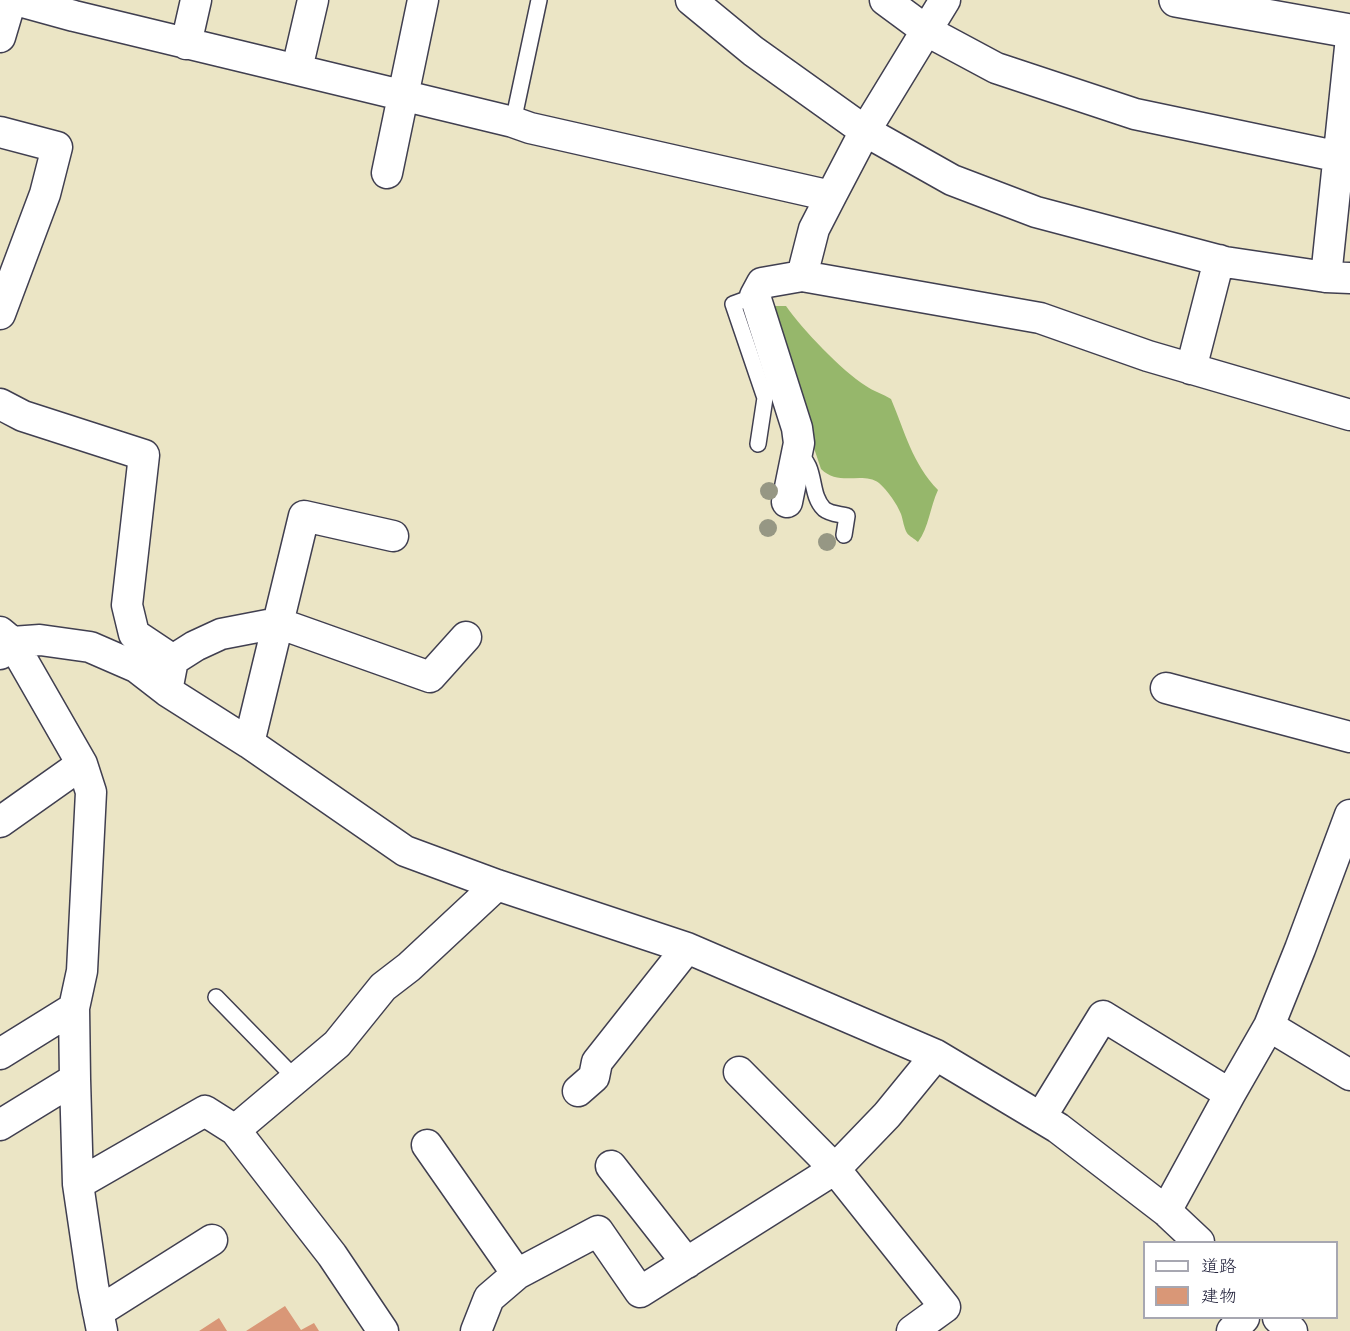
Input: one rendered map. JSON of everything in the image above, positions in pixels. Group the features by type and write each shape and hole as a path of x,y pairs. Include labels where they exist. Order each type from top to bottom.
{"street":[{"path":"0,38 11,0"},
{"path":"16,0 76,8 186,44 297,69 530,128 831,196"},
{"path":"186,44 196,0"},
{"path":"297,69 314,0"},
{"path":"387,172 423,0"},
{"path":"691,0 753,51 865,131 952,180 1036,212 1219,260 1338,278 1350,47"},
{"path":"885,0 927,31 996,68 1135,114 1345,158"},
{"path":"802,276 813,229 865,131 945,0"},
{"path":"1176,0 1350,31"},
{"path":"0,132 57,147 45,194 0,314"},
{"path":"1191,369 1219,260"},
{"path":"788,502 799,443 797,428 755,296 762,283 802,276 1040,318 1148,356 1350,415"},
{"path":"0,404 23,416 144,455 127,605 134,634 173,660"},
{"path":"249,743 304,516 393,536"},
{"path":"167,692 173,660 195,646 221,634 278,624 430,677 466,638"},
{"path":"212,1240 100,1321 78,1184 75,1080 74,1008 82,971 91,792 82,764 4,643 40,640 90,647 136,667 167,692 249,743 405,851 497,885 687,948 936,1055 1058,1128 1166,1211 1198,1241"},
{"path":"1166,688 1350,736"},
{"path":"0,822 82,764"},
{"path":"1166,1211 1269,1026 1350,815"},
{"path":"235,1130 337,1044 383,987 409,967 497,885"},
{"path":"578,1091 594,1077 597,1062 687,948"},
{"path":"0,1054 74,1008"},
{"path":"1041,1117 1103,1016 1230,1094"},
{"path":"1269,1026 1350,1075"},
{"path":"485,1324 489,1299 517,1274 598,1231 640,1292 835,1168 887,1115 936,1055"},
{"path":"739,1072 835,1168 945,1307 912,1331"},
{"path":"0,1125 75,1080"},
{"path":"78,1184 205,1111 235,1130 332,1255 383,1331"},
{"path":"427,1145 517,1274"},
{"path":"611,1166 687,1263"},
{"path":"1232,1331 1242,1319"},
{"path":"1280,1319 1292,1331"}],"lane":[{"path":"513,122 539,0"},
{"path":"755,296 733,304 765,398 758,444"},
{"path":"797,454 809,465 819,502 824,510 847,516 844,536"},
{"path":"216,997 297,1080"}],"green space":[{"path":"775,306 786,306 812,338 845,370 869,388 891,399 915,458 938,490 925,530 918,542 907,533 897,506 879,483 866,478 835,477 821,469 769,314"}],"building":[{"path":"285,1306 301,1330 314,1323 319,1331 246,1331"},
{"path":"219,1318 227,1331 199,1331"}]}
